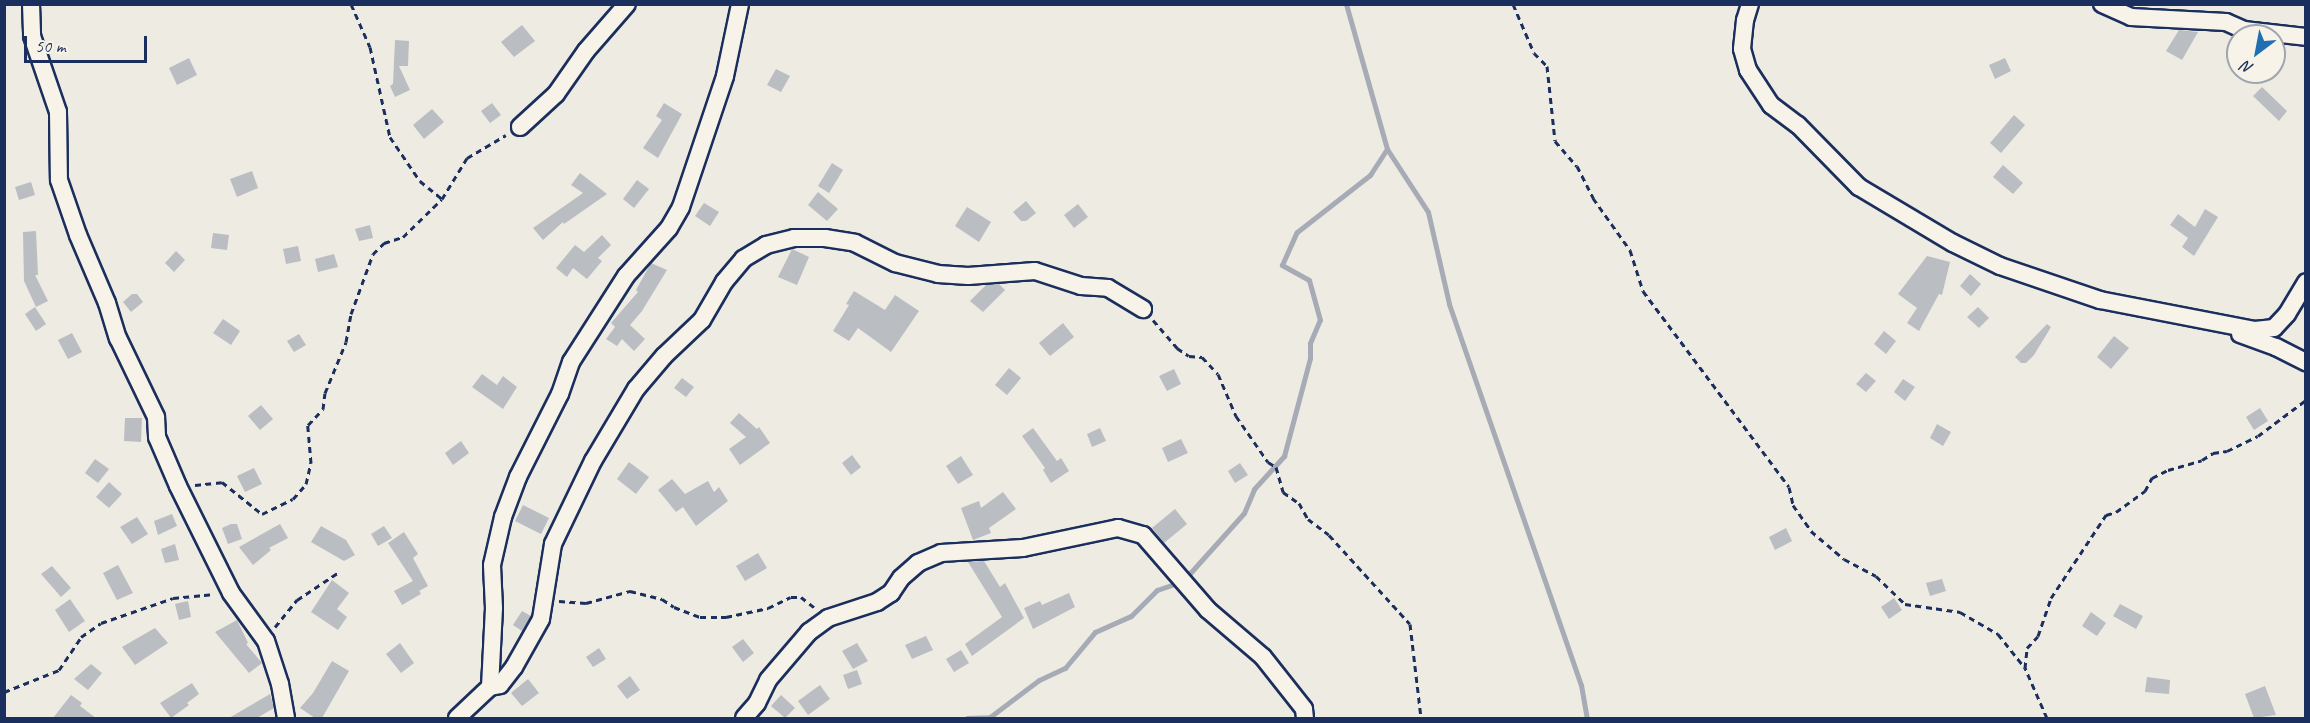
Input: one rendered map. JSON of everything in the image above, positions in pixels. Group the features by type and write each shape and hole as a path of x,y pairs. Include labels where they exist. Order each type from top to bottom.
{"street":[{"path":"31,4 32,36 58,112 59,180 78,235 107,303 118,338 156,417 157,437 178,486 231,593 266,641 280,684 286,718"},
{"path":"520,127 556,94 586,51 627,4"},
{"path":"1750,4 1745,20 1742,48 1748,70 1771,105 1798,125 1859,187 1943,237 2000,266 2100,300 2199,321 2255,330 2274,328 2287,314 2306,282"},
{"path":"2102,4 2131,17 2226,22 2244,30 2306,37"},
{"path":"490,687 494,608 492,565 503,517 518,477 560,394 571,362 626,276 669,228 681,207 725,76 736,6"},
{"path":"457,718 490,687 500,685 514,667 541,619 546,601 552,544 616,421 650,372 702,320 724,282 743,259 766,245 794,238 825,238 855,243 896,263 938,273 968,276 1035,272 1081,286 1108,288 1143,309"},
{"path":"2199,321 2276,347 2306,362"},
{"path":"744,718 757,703 768,680 809,632 828,618 877,602 891,593 901,578 918,563 940,553 1023,548 1118,528 1143,535 1208,610 1263,657 1304,709 1305,718"}],"path":[{"path":"351,4 370,47 390,137 420,181 442,199"},
{"path":"1513,4 1534,53 1547,66 1555,141 1577,166 1593,198 1630,250 1643,291 1789,488 1793,506 1811,531 1844,559 1876,576 1905,604 1960,612 1998,634 2025,668 2047,718"},
{"path":"178,486 222,482 262,514 293,499 306,484 310,463 308,425 323,409 325,393 346,342 351,314 373,254 384,243 403,237 442,199 467,158 520,127"},
{"path":"1143,309 1177,348 1190,356 1202,357 1218,374 1236,416 1268,462 1276,467 1283,492 1299,503 1308,519 1329,535 1410,624 1421,718"},
{"path":"2025,668 2028,648 2038,636 2051,598 2106,515 2116,512 2145,491 2152,478 2168,470 2202,460 2213,453 2227,452 2258,436 2306,400"},
{"path":"266,641 282,616 297,600 339,572"},
{"path":"546,601 586,603 630,591 662,599 674,607 700,617 726,617 768,608 791,597 801,597 828,618"},
{"path":"4,692 59,670 81,637 100,622 173,598 231,593"}],"building":[{"path":"522,25 535,41 514,57 501,42"},
{"path":"2179,30 2198,32 2182,60 2166,51"},
{"path":"395,40 409,41 408,66 399,66 410,90 395,97 390,86 393,84"},
{"path":"189,58 197,75 177,85 169,68"},
{"path":"2005,58 2011,71 1995,79 1989,65"},
{"path":"776,69 790,76 781,92 767,85"},
{"path":"2262,87 2287,111 2279,121 2253,96"},
{"path":"492,103 501,115 490,123 481,111"},
{"path":"664,103 682,114 658,158 643,148 662,120 656,116"},
{"path":"432,109 444,122 424,139 413,125"},
{"path":"2014,115 2025,125 2001,153 1990,143"},
{"path":"832,163 843,170 829,193 818,186"},
{"path":"2003,165 2023,183 2013,194 1993,177"},
{"path":"252,171 258,188 237,197 230,179"},
{"path":"580,173 607,194 564,224 563,222 543,240 533,228 583,193 571,185"},
{"path":"637,180 649,189 634,208 623,199"},
{"path":"31,182 35,195 19,200 15,187"},
{"path":"818,192 838,209 827,221 808,205"},
{"path":"1026,201 1036,213 1026,221 1021,221 1013,212"},
{"path":"704,203 719,212 710,226 695,216"},
{"path":"1078,204 1088,217 1074,228 1064,215"},
{"path":"967,207 991,222 979,242 955,226"},
{"path":"2205,209 2218,217 2194,256 2182,247 2188,238 2170,225 2178,214 2195,227"},
{"path":"370,225 373,238 359,241 355,229"},
{"path":"36,231 38,275 35,275 48,301 36,307 24,281 23,232"},
{"path":"213,233 229,235 227,250 211,248"},
{"path":"602,235 611,245 598,258 602,261 587,279 573,268 567,277 556,268 575,245 584,252"},
{"path":"298,246 301,261 286,264 283,249"},
{"path":"792,249 809,257 797,285 778,277"},
{"path":"176,251 185,260 174,272 165,263"},
{"path":"334,254 338,267 318,272 315,259"},
{"path":"1927,256 1950,262 1942,295 1939,294 1919,331 1907,323 1917,308 1898,294"},
{"path":"651,263 667,270 642,311 630,325 645,339 634,351 622,339 617,346 606,339 615,327 611,323 638,292 636,290"},
{"path":"1970,274 1981,284 1971,296 1960,286"},
{"path":"999,284 1005,290 983,312 970,301 986,285"},
{"path":"854,291 885,310 895,295 919,311 891,352 858,328 849,341 833,331 849,305 846,304"},
{"path":"132,294 137,294 143,302 131,312 123,302"},
{"path":"35,307 46,324 36,331 25,314"},
{"path":"1978,307 1989,318 1979,328 1967,317"},
{"path":"223,319 240,331 231,345 213,333"},
{"path":"1063,323 1074,337 1050,356 1039,343"},
{"path":"2047,324 2051,327 2034,355 2026,363 2021,363 2015,357"},
{"path":"1884,331 1896,341 1886,354 1874,344"},
{"path":"72,333 82,352 68,359 58,340"},
{"path":"299,334 306,345 294,352 287,341"},
{"path":"2114,336 2129,348 2111,369 2097,357"},
{"path":"1009,368 1021,378 1007,395 995,385"},
{"path":"1174,369 1181,384 1167,391 1159,376"},
{"path":"1866,373 1876,381 1866,392 1856,384"},
{"path":"482,374 497,385 503,376 517,387 503,409 472,387"},
{"path":"682,378 694,387 686,397 674,388"},
{"path":"1903,379 1915,387 1905,401 1894,392"},
{"path":"261,405 273,419 260,430 248,416"},
{"path":"2260,408 2268,421 2254,430 2246,417"},
{"path":"739,413 757,429 759,427 770,443 740,465 729,449 746,437 730,423"},
{"path":"125,418 142,418 141,442 124,441"},
{"path":"1937,424 1951,432 1943,446 1930,438"},
{"path":"1033,428 1057,461 1061,458 1069,471 1051,483 1043,470 1045,468 1022,436"},
{"path":"1100,428 1106,441 1092,447 1087,434"},
{"path":"1181,439 1188,453 1168,462 1162,448"},
{"path":"461,441 469,453 453,465 445,453"},
{"path":"852,455 861,467 851,475 842,463"},
{"path":"961,456 973,475 958,484 946,466"},
{"path":"95,459 109,469 98,483 85,473"},
{"path":"629,462 649,477 636,494 617,479"},
{"path":"1240,463 1248,475 1235,483 1228,471"},
{"path":"254,468 262,484 245,492 237,476"},
{"path":"672,479 685,494 708,481 714,492 719,487 728,501 696,526 683,507 676,512 658,490"},
{"path":"109,482 122,494 109,508 96,497"},
{"path":"1003,492 1016,509 989,528 991,533 973,540 961,508 979,501 981,508"},
{"path":"523,505 549,518 541,534 515,521"},
{"path":"1175,509 1187,524 1164,543 1152,528"},
{"path":"172,514 177,526 158,535 154,521"},
{"path":"137,517 148,534 132,544 120,527"},
{"path":"237,524 242,539 228,544 222,528"},
{"path":"280,524 288,538 269,548 271,550 253,565 239,547"},
{"path":"321,526 346,540 355,555 344,561 311,542"},
{"path":"384,526 392,538 378,546 371,534"},
{"path":"1786,528 1792,541 1775,550 1769,537"},
{"path":"404,532 418,554 413,558 428,586 419,591 421,594 402,605 394,591 413,581 388,543"},
{"path":"175,544 179,560 165,563 161,549"},
{"path":"758,553 767,568 745,581 736,566"},
{"path":"984,561 1000,587 1005,583 1024,618 972,656 965,644 1002,617 968,562"},
{"path":"118,565 133,593 117,600 103,573"},
{"path":"52,566 71,588 61,597 41,574"},
{"path":"1942,579 1946,591 1930,596 1926,583"},
{"path":"332,580 349,593 337,609 347,617 338,630 311,612"},
{"path":"1069,593 1075,607 1033,629 1024,608 1040,601 1042,605"},
{"path":"1894,598 1902,610 1889,619 1881,607"},
{"path":"70,599 85,621 69,632 55,610"},
{"path":"188,601 191,617 179,620 175,604"},
{"path":"2120,604 2143,616 2136,629 2113,616"},
{"path":"522,611 531,616 522,631 513,625"},
{"path":"2091,612 2106,623 2097,636 2082,626"},
{"path":"237,620 248,643 246,644 262,663 249,673 215,632"},
{"path":"155,628 168,643 135,665 122,647"},
{"path":"926,636 933,650 912,659 905,645"},
{"path":"743,639 754,653 743,662 732,647"},
{"path":"400,643 414,663 401,673 386,654"},
{"path":"857,643 868,661 853,669 842,651"},
{"path":"599,648 606,659 593,667 586,657"},
{"path":"961,650 969,663 954,672 946,659"},
{"path":"332,661 349,671 322,718 315,718 300,708 313,693"},
{"path":"91,664 102,673 88,690 74,679"},
{"path":"857,670 862,684 848,689 843,675"},
{"path":"630,676 640,690 627,699 617,686"},
{"path":"2147,677 2170,680 2169,694 2145,692"},
{"path":"528,679 539,693 522,706 511,693"},
{"path":"192,683 199,694 187,703 189,705 171,718 160,703"},
{"path":"820,685 830,699 808,715 798,701"},
{"path":"2265,686 2276,715 2254,718 2245,694"},
{"path":"270,694 274,708 257,718 229,718"},
{"path":"71,695 82,703 80,706 96,718 53,718"},
{"path":"781,695 795,708 785,718 771,706"}],"waterway":[{"path":"1346,4 1387,149 1428,212 1449,304 1581,685 1587,718"},
{"path":"967,718 990,717 1039,680 1065,668 1095,632 1131,616 1157,590 1183,581 1244,513 1254,489 1284,456 1310,358 1310,343 1320,320 1309,280 1282,265 1297,232 1370,175 1387,149"}]}
